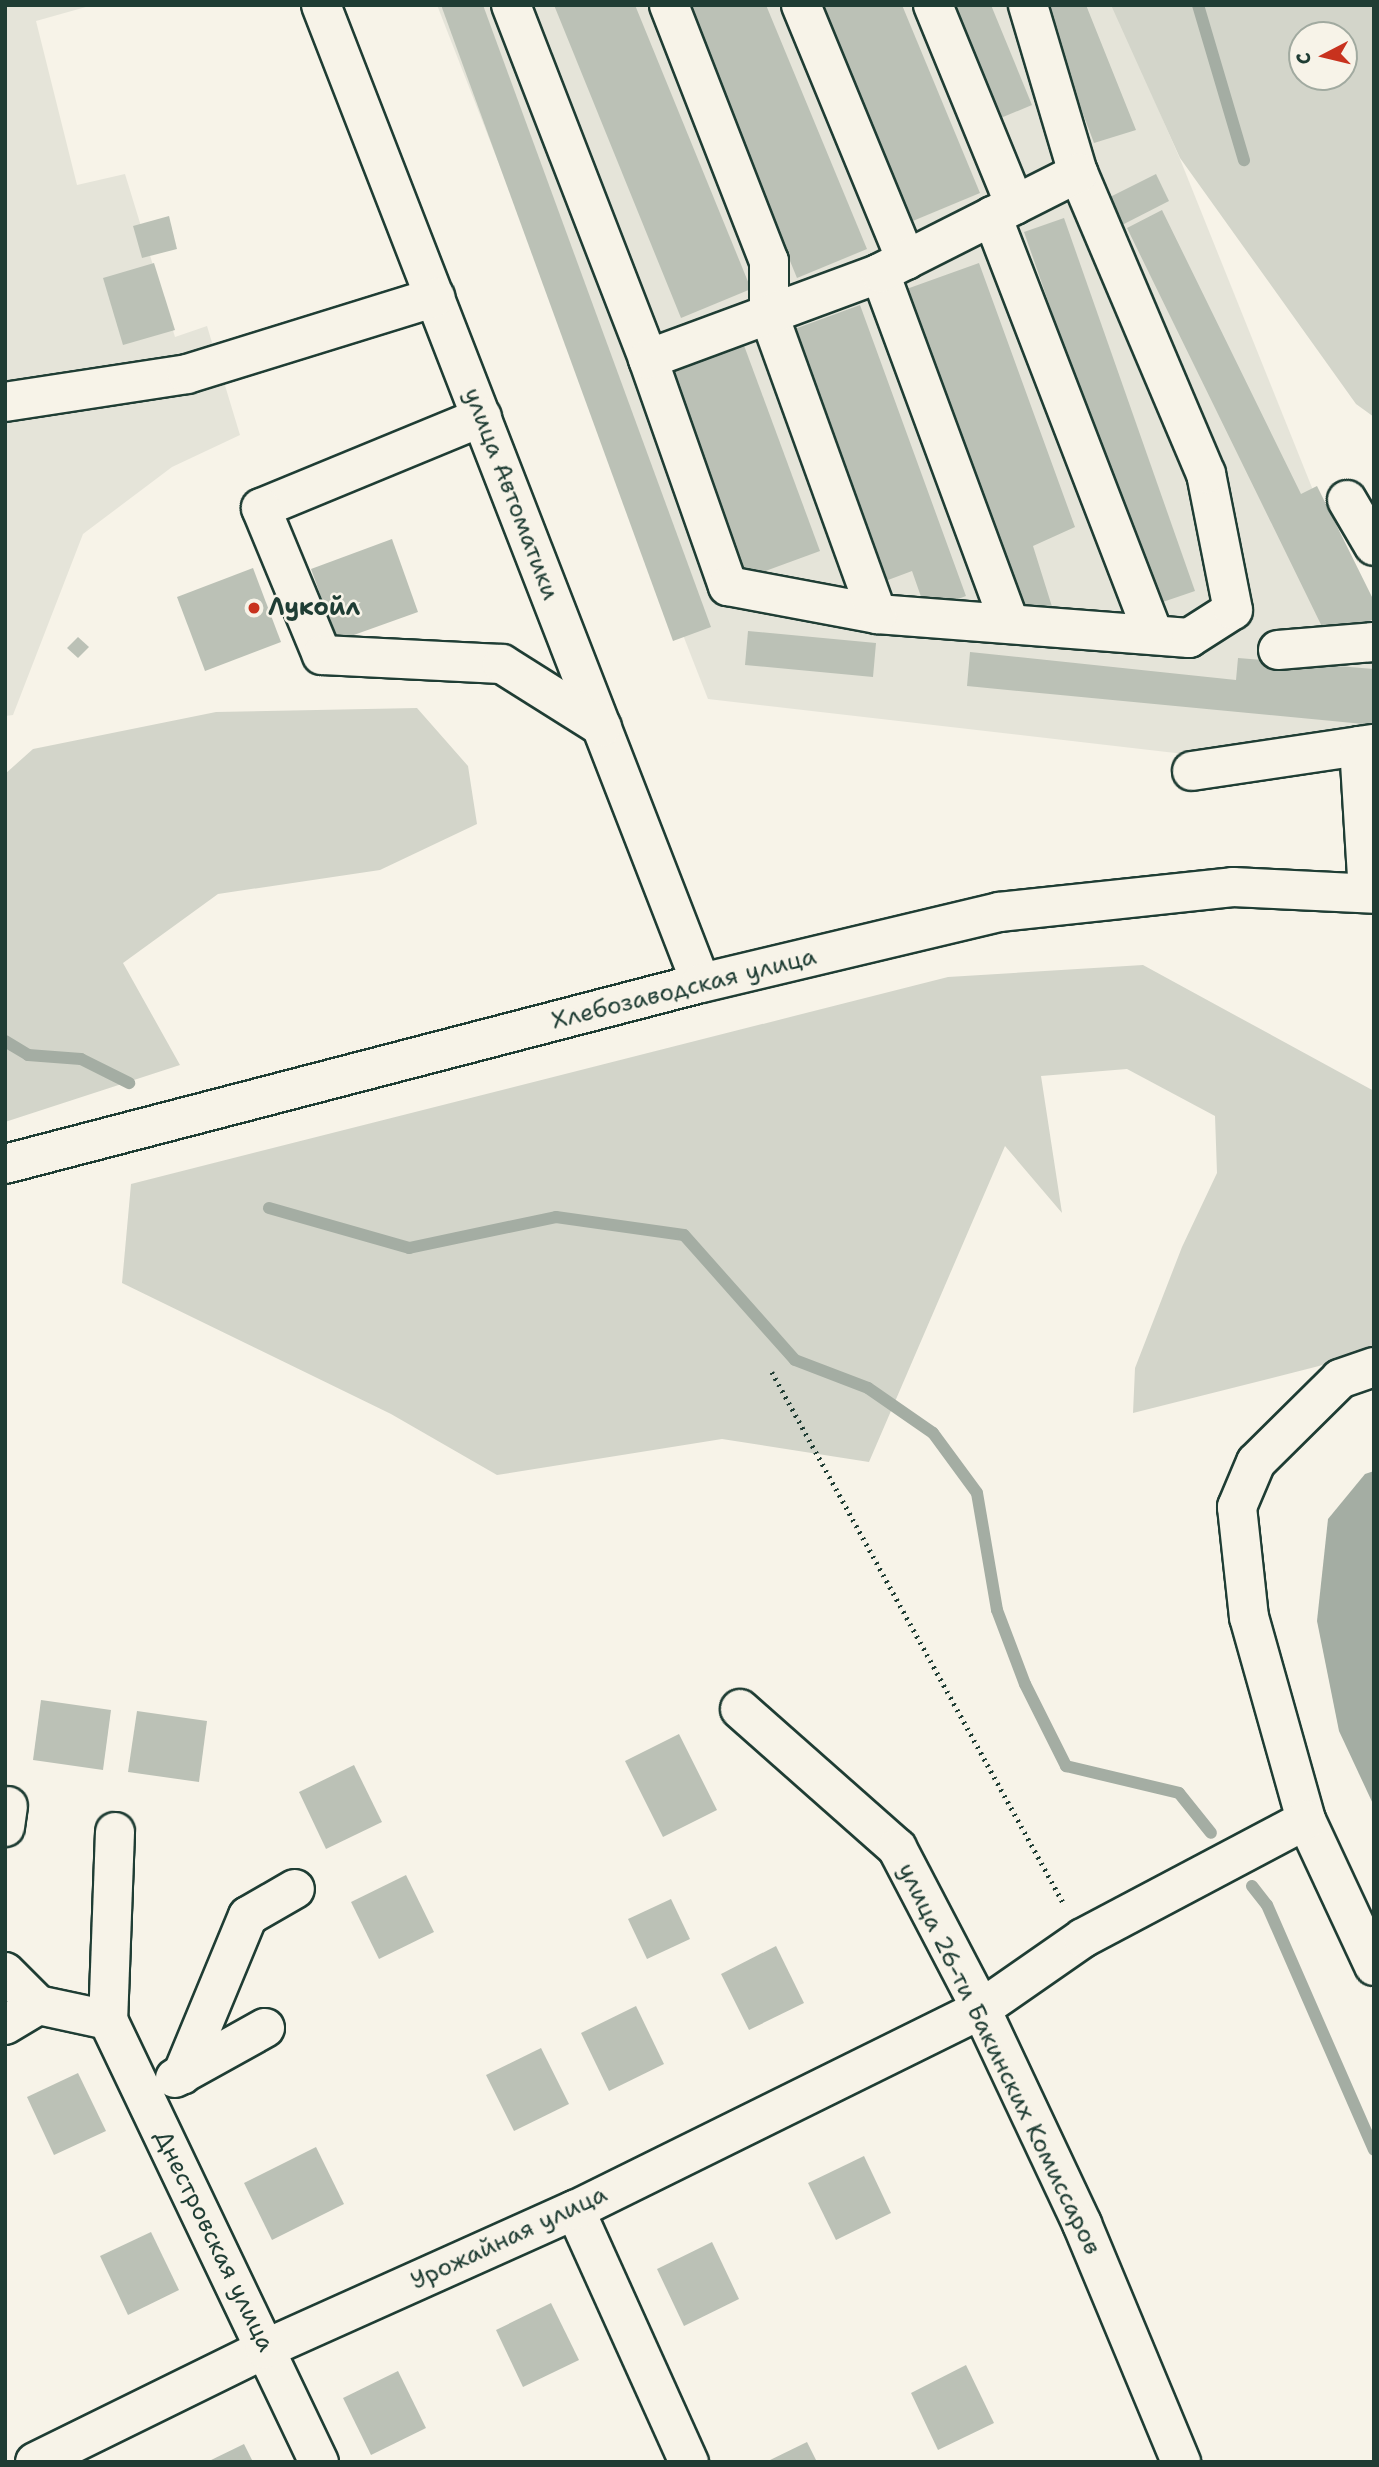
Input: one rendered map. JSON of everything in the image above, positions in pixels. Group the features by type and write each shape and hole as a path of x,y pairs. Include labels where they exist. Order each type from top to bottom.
{"street":[{"name":"улица Автоматики","path":"321,5 701,983"},
{"path":"511,5 648,359 728,586 877,614 1189,638 1233,610 1206,474 1078,173 1028,5"},
{"path":"669,5 769,261 769,315 877,614"},
{"path":"801,5 893,267 1010,624"},
{"path":"933,5 1154,635"},
{"path":"648,359 893,267 1078,173"},
{"path":"5,402 187,374 435,297"},
{"path":"482,417 261,508 322,655 502,664 602,727"},
{"path":"1347,500 1374,546"},
{"path":"1278,650 1374,642"},
{"path":"1192,771 1366,745 1371,893"},
{"name":"Хлебозаводская улица","path":"5,1164 701,983 999,912 1233,887 1371,893"},
{"path":"1374,1367 1340,1379 1256,1462 1237,1507 1249,1617 1306,1820 1374,1966"},
{"name":"улица 26-ти Бакинских Комиссаров","path":"740,1709 897,1848 981,2009 1082,2224 1181,2462"},
{"name":"Урожайная улица","path":"36,2462 265,2349 575,2210 981,2009 1083,1938 1306,1820"},
{"path":"5,1972 38,2005 108,2020 115,1832"},
{"path":"182,2075 248,1916 295,1889"},
{"path":"5,2025 38,2005"},
{"name":"Днестровская улица","path":"108,2020 319,2462"},
{"path":"143,2094 265,2028"},
{"path":"575,2210 689,2462"}],"path":[{"path":"772,1372 1083,1938"}],"shaded area":[{"path":"5,5 93,5 36,21 77,185 125,174 175,337 207,326 240,435 172,467 83,534 13,715 5,716"},
{"path":"437,5 1113,5 1180,159 1374,642 1374,776 708,699"},
{"path":"1111,5 1374,5 1374,417 1356,404 1180,158"},
{"path":"417,708 468,766 477,824 380,870 218,894 123,963 180,1065 5,1122 5,774 33,749 216,712"},
{"path":"1143,965 1374,1091 1374,1347 1319,1366 1133,1413 1135,1368 1182,1247 1217,1173 1215,1116 1127,1069 1041,1076 1062,1213 1005,1146 869,1462 722,1439 497,1475 391,1414 122,1283 131,1184 948,977"},
{"path":"1374,1471 1374,1806 1339,1731 1317,1621 1328,1519 1365,1474"}],"building":[{"path":"441,5 483,5 711,627 673,641"},
{"path":"554,5 635,5 751,289 681,318"},
{"path":"685,5 766,5 867,249 797,278"},
{"path":"818,5 902,5 980,193 908,223"},
{"path":"944,5 991,5 1032,105 991,122"},
{"path":"1042,5 1086,5 1136,130 1094,143"},
{"path":"1156,174 1169,201 1122,225 1108,198"},
{"path":"1162,210 1301,494 1317,486 1374,601 1374,619 1329,641 1127,228"},
{"path":"169,216 177,249 142,258 133,226"},
{"path":"1064,218 1195,591 1154,605 1024,232"},
{"path":"154,263 175,330 123,345 103,278"},
{"path":"979,263 1075,527 1033,546 1054,613 1009,604 901,291"},
{"path":"860,305 966,596 926,611 912,571 880,583 789,331"},
{"path":"742,340 820,551 746,578 668,367"},
{"path":"392,539 418,612 337,641 311,569"},
{"path":"253,568 281,642 205,671 177,597"},
{"path":"748,631 876,643 873,677 745,665"},
{"path":"78,637 89,647 78,658 67,648"},
{"path":"970,652 1236,680 1238,658 1374,669 1374,725 967,686"},
{"path":"41,1700 111,1710 103,1770 33,1760"},
{"path":"137,1711 207,1721 199,1782 128,1772"},
{"path":"679,1734 717,1810 663,1837 625,1761"},
{"path":"354,1765 382,1822 326,1849 299,1792"},
{"path":"406,1875 434,1932 379,1959 351,1902"},
{"path":"671,1899 690,1939 647,1959 628,1919"},
{"path":"776,1946 804,2003 749,2030 721,1974"},
{"path":"636,2006 664,2064 609,2091 581,2033"},
{"path":"541,2048 569,2104 514,2131 486,2075"},
{"path":"78,2073 106,2131 54,2155 27,2097"},
{"path":"316,2147 344,2204 272,2240 244,2183"},
{"path":"864,2156 891,2213 836,2240 808,2183"},
{"path":"151,2232 179,2290 128,2315 100,2256"},
{"path":"712,2242 739,2299 684,2326 657,2269"},
{"path":"551,2303 579,2360 523,2387 496,2330"},
{"path":"966,2365 994,2423 938,2450 911,2393"},
{"path":"398,2371 426,2428 371,2455 343,2398"},
{"path":"807,2442 817,2462 766,2462"},
{"path":"244,2444 253,2462 207,2462"}],"waterway":[{"path":"1198,5 1244,160"},
{"path":"5,1041 28,1055 81,1059 129,1083"},
{"path":"269,1208 409,1248 556,1217 684,1235 795,1360 868,1388 933,1433 977,1493 997,1610 1025,1684 1066,1766 1179,1793 1211,1833"},
{"path":"1252,1886 1267,1905 1374,2150"}],"place":[{"name":"Лукойл","path":"254,608"}]}
